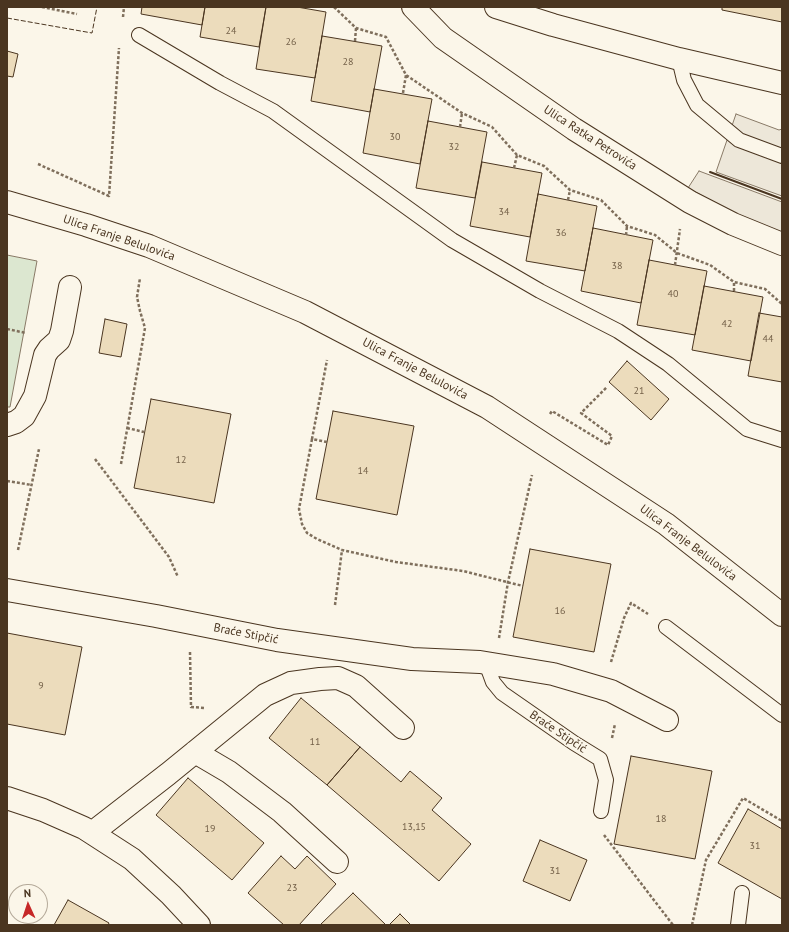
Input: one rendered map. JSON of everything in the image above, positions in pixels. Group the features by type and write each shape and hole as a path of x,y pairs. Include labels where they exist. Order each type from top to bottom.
{"street":[{"name":"Ulica Ratka Petrovića","path":"413,7 443,38 574,129 690,202 733,224 782,244"},
{"path":"496,7 554,25 679,59 782,83"},
{"name":"Ulica Franje Belulovića","path":"7,202 86,225 149,246 305,312 488,407 666,524 782,615"},
{"path":"7,425 16,422 24,416 35,396 45,355 59,340 62,331 70,287"},
{"name":"Braće Stipčić","path":"7,590 277,640 412,659 486,663 553,674 611,691 667,720"},
{"path":"92,833 265,695 291,683 320,678 338,678 356,686 403,728"},
{"path":"195,752 229,772 276,808 338,862"},
{"path":"7,798 43,810 84,828 132,859 171,895 199,925"}],"lane":[{"path":"139,35 220,83 273,111 452,240 540,291 618,331 668,364 747,429 782,440"},
{"path":"679,59 684,80 697,105 739,140 782,156"},
{"path":"666,627 782,715"},
{"name":"Braće Stipčić","path":"486,663 493,682 502,693 574,743 600,759 606,780 601,811"},
{"path":"738,925 742,893"}],"path":[{"path":"42,7 77,14"},
{"path":"334,7 356,28 386,37 406,75 462,113 492,127 517,155 544,166 570,190 600,200 627,226 655,235 677,253 710,265 734,282 765,289 782,304"},
{"path":"354,41 356,28"},
{"path":"38,164 109,196 119,44"},
{"path":"403,94 406,75"},
{"path":"460,127 462,113"},
{"path":"514,168 517,155"},
{"path":"568,200 570,190"},
{"path":"626,234 627,226"},
{"path":"675,265 680,228 676,227"},
{"path":"121,464 145,328 137,297 140,278"},
{"path":"734,282 734,291"},
{"path":"327,360 299,509 302,524 307,533 342,550 396,562 463,572 523,586"},
{"path":"550,416 552,411 608,445 612,436 581,412 607,387"},
{"path":"127,428 144,432"},
{"path":"312,439 327,442"},
{"path":"18,550 39,450"},
{"path":"95,459 169,556 178,577"},
{"path":"498,641 508,582 532,475"},
{"path":"7,481 32,486"},
{"path":"335,605 342,550"},
{"path":"611,660 624,618 631,603 666,627"},
{"path":"189,623 191,707"},
{"path":"607,737 613,738 616,720"},
{"path":"692,925 706,860 743,798 782,821"},
{"path":"611,846 673,925"}],"green space":[{"path":"7,255 37,261 10,407 7,407"}],"shaded area":[{"path":"736,114 779,130 782,129 782,196 716,172"},
{"path":"699,171 782,202 782,233 749,221 688,188"}],"building":[{"path":"142,7 205,7 202,25 141,14"},
{"path":"205,7 266,7 259,47 200,37"},
{"path":"266,7 297,7 326,12 315,78 256,69"},
{"path":"722,7 782,7 782,22 722,10"},
{"path":"322,36 382,46 370,112 311,101"},
{"path":"7,51 18,54 13,77 7,76"},
{"path":"374,89 432,99 420,164 363,153"},
{"path":"428,121 487,132 475,198 416,188"},
{"path":"482,162 542,173 530,237 470,226"},
{"path":"538,194 597,206 585,271 526,261"},
{"path":"593,228 653,240 641,303 581,291"},
{"path":"649,260 707,271 695,335 637,325"},
{"path":"704,286 763,297 751,361 692,350"},
{"path":"759,313 782,317 782,382 748,376"},
{"path":"105,319 127,324 121,357 99,353"},
{"path":"627,361 669,399 651,420 609,382"},
{"path":"151,399 231,414 214,503 134,488"},
{"path":"333,411 414,426 397,515 316,499"},
{"path":"530,549 611,564 594,652 513,637"},
{"path":"7,633 82,647 65,735 7,724"},
{"path":"301,698 360,747 327,785 269,738"},
{"path":"360,747 401,782 410,771 442,798 432,810 471,844 439,881 327,785"},
{"path":"631,756 712,771 695,859 614,844"},
{"path":"188,778 264,843 232,880 156,815"},
{"path":"748,809 782,829 782,899 718,863"},
{"path":"540,840 587,860 570,901 523,881"},
{"path":"281,856 295,869 307,856 336,884 299,925 284,925 248,893"},
{"path":"353,893 386,925 320,925"},
{"path":"68,900 109,923 108,925 54,925"},
{"path":"400,914 411,925 389,925"}],"fence":[{"path":"7,18 92,33 97,7"}],"wall":[{"path":"710,172 782,199"}]}
